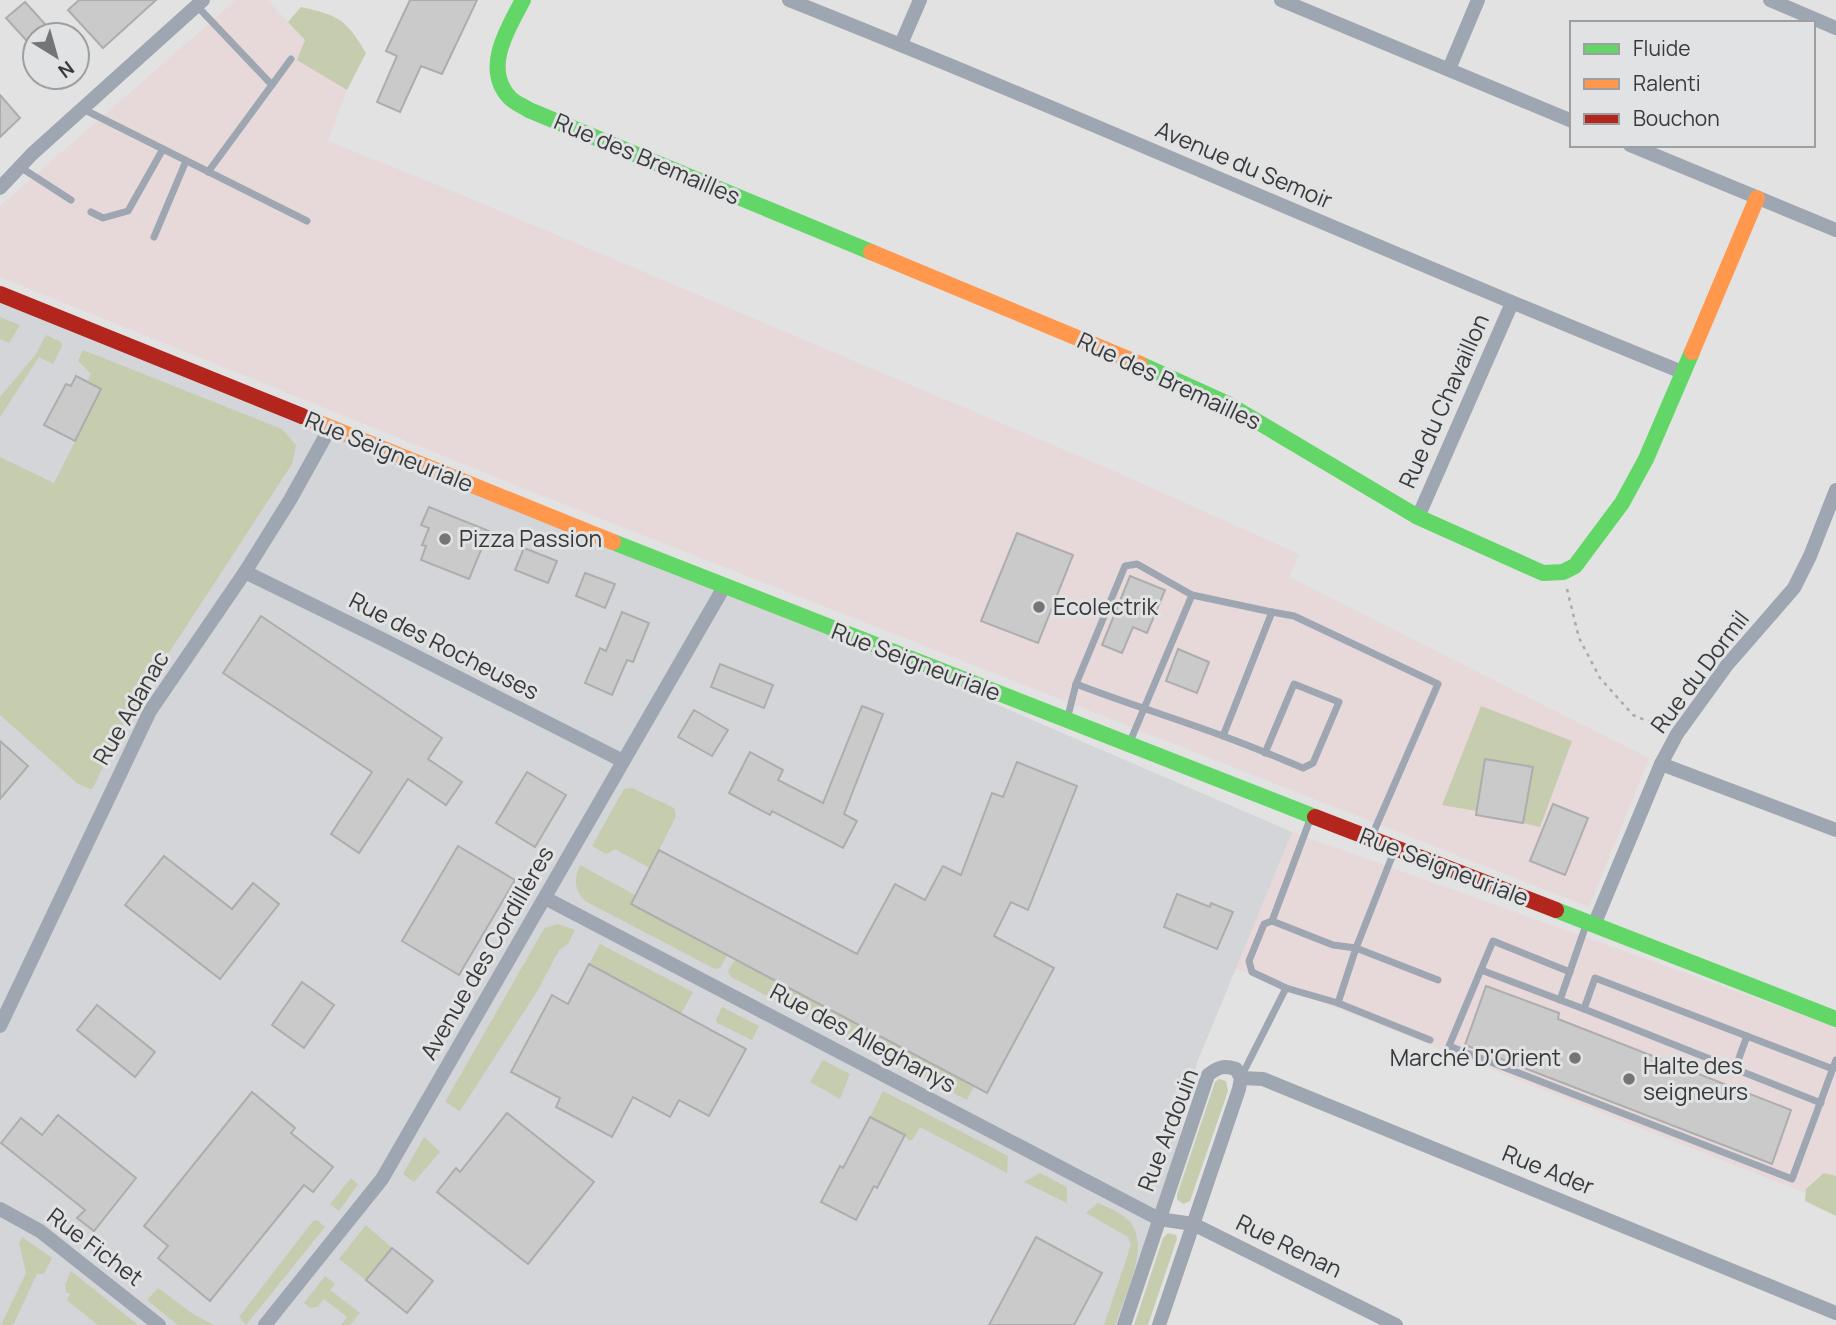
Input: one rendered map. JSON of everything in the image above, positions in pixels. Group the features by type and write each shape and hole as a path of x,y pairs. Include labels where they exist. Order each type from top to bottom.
{"street":[{"name":"Rue des Bremailles","path":"523,0 496,64 501,85 510,99 519,104 1162,373 1226,403 1418,517 1544,573 1563,572"},
{"name":"Avenue du Semoir","path":"789,0 901,44 1512,303 1682,372"},
{"path":"901,44 920,0"},
{"path":"1282,0 1570,120"},
{"path":"1449,69 1478,0"},
{"path":"1769,0 1836,28"},
{"path":"0,188 82,109 200,3"},
{"path":"1635,147 1836,230"},
{"path":"1563,572 1575,566 1587,554 1622,503 1646,459 1757,198"},
{"name":"Rue Seigneuriale","path":"0,295 724,587 1836,1019"},
{"name":"Rue du Chavaillon","path":"1418,517 1512,303"},
{"name":"Rue Adanac","path":"0,1026 150,711 290,500 330,428"},
{"name":"Rue du Dormil","path":"1590,924 1677,734 1727,665 1794,588 1836,491"},
{"name":"Rue des Rocheuses","path":"244,572 622,761"},
{"name":"Avenue des Cordillères","path":"265,1325 382,1178 724,587"},
{"path":"1661,764 1836,831"},
{"name":"Rue des Alleghanys","path":"545,898 1159,1219"},
{"name":"Rue Ardouin","path":"1124,1325 1208,1075 1223,1066 1236,1069 1241,1078"},
{"path":"1159,1325 1241,1078"},
{"name":"Rue Ader","path":"1241,1078 1263,1079 1836,1313"},
{"name":"Rue Fichet","path":"0,1209 40,1231 159,1325"},
{"name":"Rue Renan","path":"1159,1219 1193,1224 1396,1325"}],"lane":[{"path":"200,3 272,85"},
{"path":"208,172 291,59"},
{"path":"82,109 307,221"},
{"path":"90,212 103,218 128,211 163,149"},
{"path":"154,237 186,161"},
{"path":"20,167 71,200"},
{"path":"1067,720 1076,684 1125,566 1137,564 1192,595 1294,615 1438,684 1371,839"},
{"path":"1128,744 1192,595"},
{"path":"1223,736 1272,612"},
{"path":"1076,684 1143,710 1223,736 1265,753 1303,768 1313,763 1339,702 1294,684 1265,753"},
{"path":"1272,921 1311,815"},
{"path":"1338,1003 1395,848"},
{"path":"1430,1040 1338,1003 1286,988 1252,972 1249,961 1264,924 1272,921 1333,945 1356,948 1438,980"},
{"path":"1560,1000 1590,924"},
{"path":"1570,972 1493,941 1448,1046 1792,1179 1836,1060"},
{"path":"1481,970 1821,1103"},
{"path":"1584,1009 1595,978 1833,1069"},
{"path":"1241,1078 1286,988"},
{"path":"1735,1069 1747,1037"}],"path":[{"path":"1563,572 1578,638 1600,678 1633,715 1677,734"}],"shaded area":[{"path":"236,0 267,0 305,40 298,60 347,90 328,141 455,192 1114,471 1299,554 1289,577 1649,758 1589,907 533,492 0,277 0,206"},
{"path":"0,294 724,587 1292,832 1197,1063 1159,1219 1124,1325 0,1325"},
{"path":"1292,832 1836,1027 1836,1205 1235,968"}],"green space":[{"path":"301,7 340,20 366,53 347,90 297,60 305,40 288,22"},
{"path":"0,317 20,325 9,343 0,339"},
{"path":"46,335 61,342 62,346 53,364 39,357 0,417 0,397 36,354"},
{"path":"83,350 282,429 296,445 292,464 125,720 93,788 90,789 78,784 0,715 0,457 54,483 101,390 87,382 91,374 78,361"},
{"path":"1481,706 1572,741 1540,827 1523,823 1533,768 1485,759 1476,811 1442,805"},
{"path":"632,788 674,808 676,816 650,868 615,849 606,854 592,846 624,789"},
{"path":"580,865 635,895 631,905 727,955 721,967 715,969 585,901 576,884"},
{"path":"558,924 575,930 568,944 559,950 538,990 460,1111 445,1102 541,934 545,928"},
{"path":"600,944 693,992 681,1014 589,964"},
{"path":"735,960 974,1086 967,1100 731,977 728,971"},
{"path":"722,1007 759,1026 752,1040 717,1023 716,1019"},
{"path":"823,1060 850,1074 840,1099 810,1082"},
{"path":"1219,1079 1226,1081 1228,1091 1190,1201 1183,1204 1177,1199 1177,1195 1215,1082"},
{"path":"883,1091 1008,1156 1007,1173 920,1127 909,1141 905,1135 870,1117"},
{"path":"424,1137 440,1152 414,1182 403,1174"},
{"path":"1040,1173 1067,1187 1067,1203 1024,1182"},
{"path":"1824,1173 1836,1176 1836,1216 1805,1201 1806,1189"},
{"path":"351,1178 358,1184 339,1211 330,1204"},
{"path":"1098,1203 1130,1222 1136,1232 1138,1244 1134,1272 1115,1325 1104,1325 1131,1245 1128,1237 1086,1213"},
{"path":"317,1220 325,1227 246,1325 239,1317 313,1221"},
{"path":"366,1225 392,1248 366,1280 339,1259"},
{"path":"1168,1233 1176,1235 1177,1239 1148,1325 1134,1325 1163,1238"},
{"path":"22,1237 52,1258 44,1274 37,1274 13,1325 1,1325 26,1273 19,1243"},
{"path":"71,1271 138,1325 98,1325 67,1300 70,1294 66,1292 65,1285"},
{"path":"325,1276 335,1284 330,1290 360,1313 350,1325 341,1325 347,1317 324,1299 317,1307 310,1308 304,1303"},
{"path":"158,1288 193,1314 214,1325 178,1325 147,1300"}],"building":[{"path":"79,0 156,0 103,48 91,35 91,21 78,21 68,10"},
{"path":"410,0 477,0 442,74 421,66 400,112 377,102 397,56 386,51"},
{"path":"25,2 42,21 21,21 21,35 6,18"},
{"path":"0,95 20,118 0,137"},
{"path":"76,376 101,389 75,441 44,425 66,384 71,386"},
{"path":"429,507 489,531 469,579 421,560 426,546 422,545 429,528 421,525"},
{"path":"1017,533 1073,555 1038,643 981,621"},
{"path":"524,548 557,561 548,583 515,570"},
{"path":"585,573 615,584 605,608 576,596"},
{"path":"1130,576 1165,590 1147,633 1133,627 1122,653 1102,645"},
{"path":"622,612 649,623 633,662 627,660 612,695 585,683 600,648 606,651"},
{"path":"261,616 442,738 428,759 462,782 446,805 408,779 359,853 331,834 372,772 223,673"},
{"path":"1178,649 1209,662 1197,693 1166,681"},
{"path":"720,664 773,685 764,708 711,687"},
{"path":"862,706 883,714 844,814 857,821 843,848 772,811 770,815 729,793 750,752 783,770 778,780 823,803"},
{"path":"694,710 728,730 712,756 678,737"},
{"path":"0,741 28,766 0,799"},
{"path":"1485,759 1533,767 1523,823 1476,815"},
{"path":"1017,762 1077,786 1028,910 1011,902 994,936 1054,968 987,1093 631,904 659,850 857,954 895,884 925,900 943,866 961,875 992,793 1003,797"},
{"path":"527,772 566,795 535,847 496,823"},
{"path":"1553,804 1588,818 1565,875 1530,861"},
{"path":"458,846 515,880 459,975 402,941"},
{"path":"164,856 232,909 253,883 279,904 220,979 125,905"},
{"path":"1177,894 1210,907 1211,903 1233,912 1217,949 1164,927"},
{"path":"589,964 746,1049 709,1116 679,1100 670,1117 633,1097 612,1137 556,1107 560,1098 511,1072 552,995 568,1004"},
{"path":"302,982 334,1005 304,1048 272,1025"},
{"name":"Halte des seigneurs","path":"1486,986 1559,1013 1558,1019 1791,1110 1772,1164 1465,1045"},
{"path":"97,1005 155,1052 135,1077 77,1030"},
{"path":"252,1092 295,1128 291,1133 333,1167 313,1192 304,1185 210,1301 158,1258 168,1246 144,1226"},
{"path":"507,1113 594,1182 528,1264 437,1192 456,1168 460,1172"},
{"path":"58,1115 136,1178 94,1231 77,1218 85,1210 1,1143 21,1118 42,1135"},
{"path":"870,1117 905,1135 877,1188 874,1186 856,1220 821,1202"},
{"path":"1036,1237 1102,1273 1074,1325 989,1325"},
{"path":"392,1248 433,1281 407,1313 366,1280"}],"traffic: fast":[{"path":"523,0 505,36 498,62 502,87 514,101 529,110 871,252"},
{"path":"1140,364 1226,403 1418,517 1543,573 1563,572 1575,566 1622,503 1646,459 1692,352"},
{"path":"613,542 1315,817"},
{"path":"1556,910 1836,1019"}],"traffic: slow":[{"path":"1692,352 1757,198"},
{"path":"871,252 1140,364"},
{"path":"302,416 613,542"}],"traffic: jam":[{"path":"0,294 302,416"},
{"path":"1315,817 1556,910"}],"place":[{"name":"Pizza Passion","path":"445,539"},
{"name":"Ecolectrik","path":"1039,607"},
{"name":"Marché D'Orient","path":"1575,1058"},
{"name":"Halte des seigneurs","path":"1629,1079"}]}
